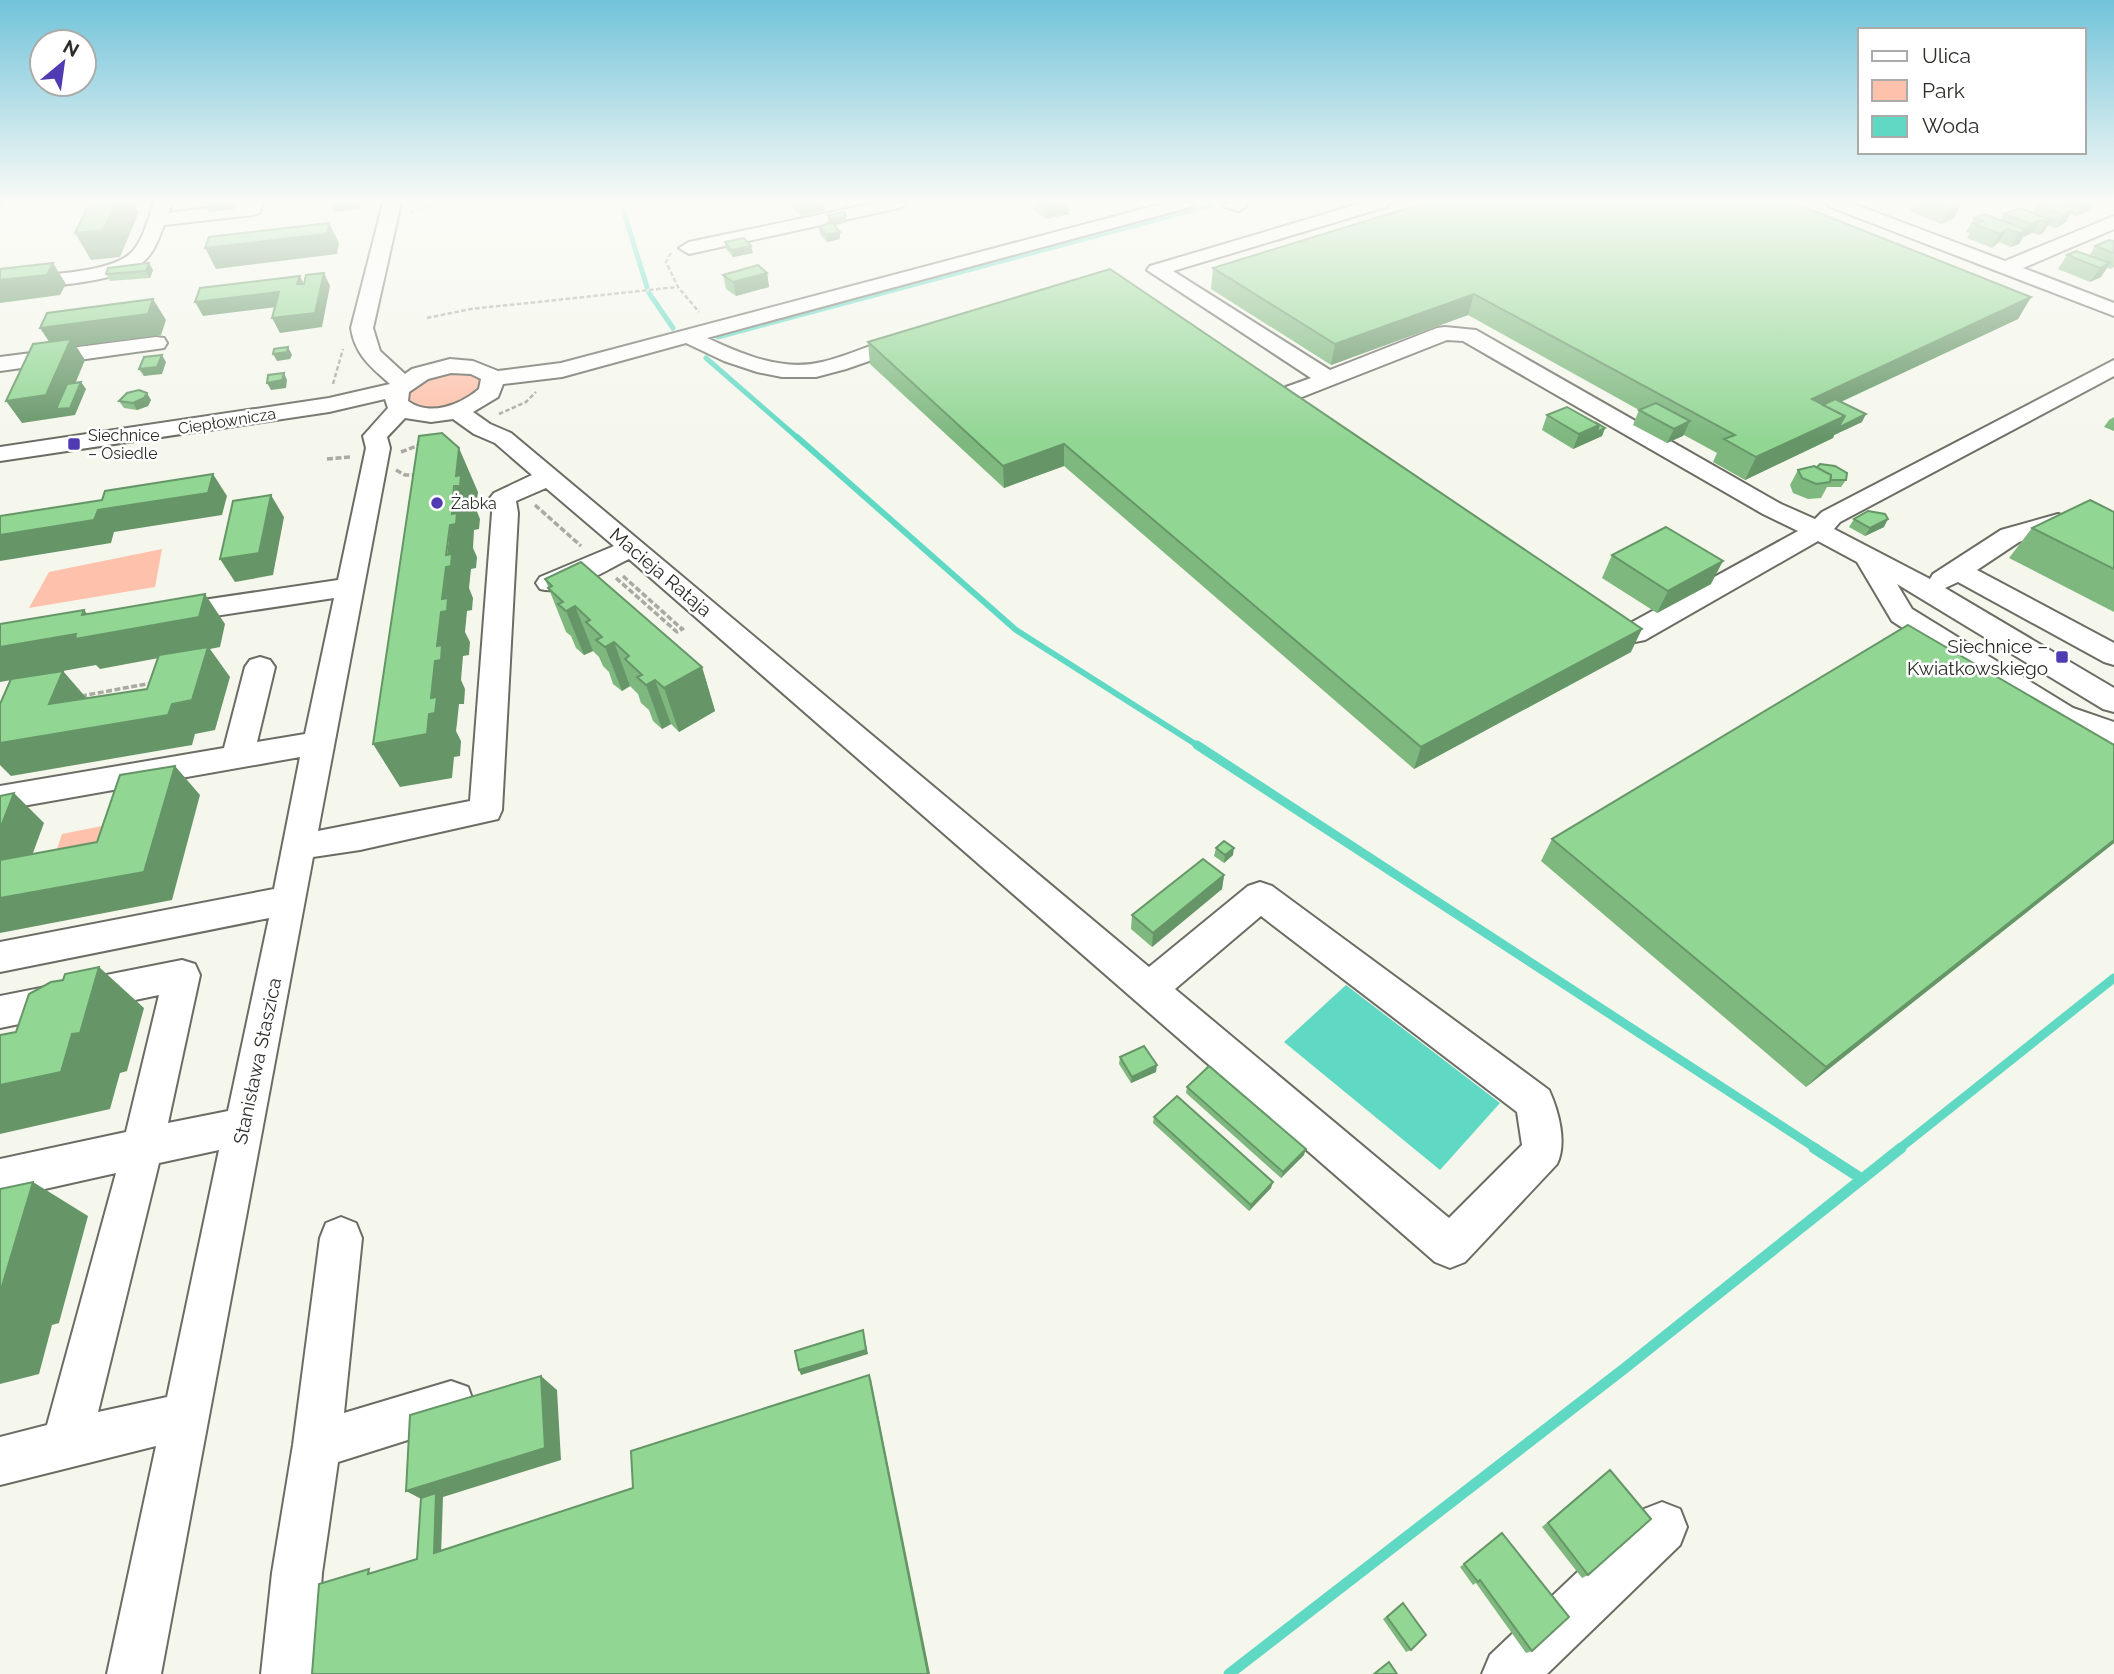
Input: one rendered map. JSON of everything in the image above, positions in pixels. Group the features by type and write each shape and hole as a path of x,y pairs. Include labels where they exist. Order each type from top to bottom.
{"street":[{"path":"0,284 24,281"},
{"path":"373,281 362,328 365,347 375,357 379,366 394,374 403,391 424,414"},
{"path":"371,455 424,414 492,405 562,370 888,281"},
{"path":"1174,281 1328,379"},
{"path":"2040,281 2114,310"},
{"path":"686,335 721,354 780,369 816,370 935,331"},
{"path":"1294,392 1445,333 1468,335 1772,509 1819,530 1921,586 2114,702"},
{"path":"0,364 156,343"},
{"path":"403,391 435,369 465,366 478,368 492,405"},
{"path":"1635,633 1819,530 1830,517 2114,367"},
{"name":"Ciepłownicza","path":"0,454 329,405 403,391"},
{"name":"Stanisława Staszica","path":"134,1674 290,900 298,847 350,587 371,455 375,436 403,391"},
{"name":"Macieja Rataja","path":"451,412 459,413 482,429 492,405 549,477 1450,1247 1543,1151 1535,1103 1260,896 1149,989"},
{"path":"298,847 360,837 486,810 501,579 503,498 549,477"},
{"path":"1921,586 1945,579 2010,536 2058,522"},
{"path":"550,583 632,548"},
{"path":"1867,557 1902,615 2062,716 2114,733"},
{"path":"1958,571 2114,655"},
{"path":"138,618 350,587"},
{"path":"238,756 260,667"},
{"path":"0,798 319,743"},
{"path":"0,957 290,900"},
{"path":"0,1012 182,975 143,1147 66,1444"},
{"path":"0,1179 243,1126"},
{"path":"288,1674 297,1573 317,1445 341,1238"},
{"path":"317,1445 485,1394"},
{"path":"0,1461 185,1417"},
{"path":"1509,1674 1662,1527"}],"path":[{"path":"674,281 712,328"},
{"path":"427,318 471,309 678,287"},
{"path":"492,405 531,399 537,389 536,384"},
{"path":"327,459 371,455 429,441"},
{"path":"75,697 157,682"}],"green space":[{"path":"469,372 479,377 482,388 456,404 426,408 409,398 412,386 438,374"},
{"path":"162,549 155,587 29,608 49,572"},
{"path":"107,825 100,852 53,861 62,834"}],"water":[{"path":"1346,985 1500,1103 1440,1170 1284,1042"}],"building":[{"path":"257,281 298,281 297,284 304,284 305,281 322,281 315,313 272,318 279,292 195,302 200,288"},
{"path":"1070,281 1128,281 1642,629 1421,747 1064,444 1003,466 868,342"},
{"path":"1234,281 1991,281 2031,297 1812,399 1845,416 1756,457 1724,439 1735,435 1474,294 1335,344"},
{"path":"153,299 148,314 40,328 47,313"},
{"path":"71,339 46,395 6,401 33,344"},
{"path":"288,347 287,352 273,354 274,349"},
{"path":"162,355 157,367 139,369 144,357"},
{"path":"284,373 282,380 267,383 268,375"},
{"path":"81,382 70,408 56,409 67,384"},
{"path":"139,390 147,393 144,398 133,403 119,401 127,393"},
{"path":"1835,399 1866,414 1838,428 1845,416 1823,405"},
{"path":"1656,403 1690,421 1674,429 1639,410"},
{"path":"1567,407 1599,425 1579,434 1547,415"},
{"path":"442,433 459,448 456,476 461,475 460,486 454,486 452,514 457,513 456,524 450,525 446,555 452,554 451,566 446,567 442,599 448,598 447,611 441,612 437,646 442,645 441,660 435,661 433,679 431,698 437,697 435,713 429,714 427,734 373,744 419,436"},
{"path":"1820,464 1835,466 1847,473 1846,480 1830,480 1831,475 1816,468"},
{"path":"1814,466 1831,475 1830,482 1816,484 1802,478 1798,470"},
{"path":"213,474 208,493 98,510 94,520 0,535 0,516 102,500 105,491"},
{"path":"271,495 259,553 220,559 233,501"},
{"path":"2090,500 2114,512 2114,569 2032,528"},
{"path":"1868,511 1885,514 1888,519 1870,528 1854,519"},
{"path":"1666,527 1723,561 1668,591 1612,555"},
{"path":"581,562 702,667 664,688 655,680 646,685 637,677 642,675 625,659 629,656 614,642 605,647 596,640 602,637 586,622 590,620 575,606 566,611 558,604 563,602 548,588 552,586 545,579"},
{"path":"205,594 199,617 75,639 76,634 0,647 0,624 84,610 82,615"},
{"path":"1908,625 2114,745 2114,840 1826,1067 1552,839"},
{"path":"208,647 192,700 172,704 168,715 0,743 0,704 11,679 63,671 49,704 147,689 159,655"},
{"path":"175,766 144,872 0,898 0,860 97,842 120,775"},
{"path":"14,793 0,829 0,796"},
{"path":"1224,841 1234,848 1225,855 1216,848"},
{"path":"1203,859 1224,875 1153,933 1132,915"},
{"path":"99,967 80,1033 72,1034 61,1072 0,1085 0,1035 16,1032 29,994 51,982 63,980 65,974"},
{"path":"1144,1046 1157,1065 1132,1077 1120,1057"},
{"path":"1209,1066 1306,1149 1283,1172 1187,1087"},
{"path":"1177,1096 1273,1182 1251,1205 1154,1117"},
{"path":"33,1182 0,1293 0,1189"},
{"path":"863,1330 866,1350 799,1370 795,1351"},
{"path":"869,1375 928,1674 312,1674 319,1584 369,1569 368,1574 417,1559 421,1498 436,1493 434,1553 633,1488 631,1451"},
{"path":"541,1376 545,1448 406,1491 410,1415"},
{"path":"1610,1470 1651,1519 1588,1575 1548,1523"},
{"path":"1502,1533 1569,1617 1532,1651 1480,1580 1478,1582 1464,1564"},
{"path":"1403,1603 1426,1635 1411,1650 1387,1617"},
{"path":"1389,1662 1397,1674 1374,1674"}],"waterway":[{"path":"645,281 647,287"},
{"path":"718,337 927,281"},
{"path":"649,293 673,328"},
{"path":"706,358 799,439"},
{"path":"797,437 1016,630 1200,747"},
{"path":"1197,745 1817,1149"},
{"path":"1899,1149 2114,978"},
{"path":"1814,1148 1862,1179"},
{"path":"1229,1674 1625,1368 1901,1148"}],"place":[{"name":"Siechnice – Osiedle","path":"74,444"},
{"name":"Żabka","path":"437,503"},
{"name":"Siechnice – Kwiatkowskiego","path":"2062,657"}]}
